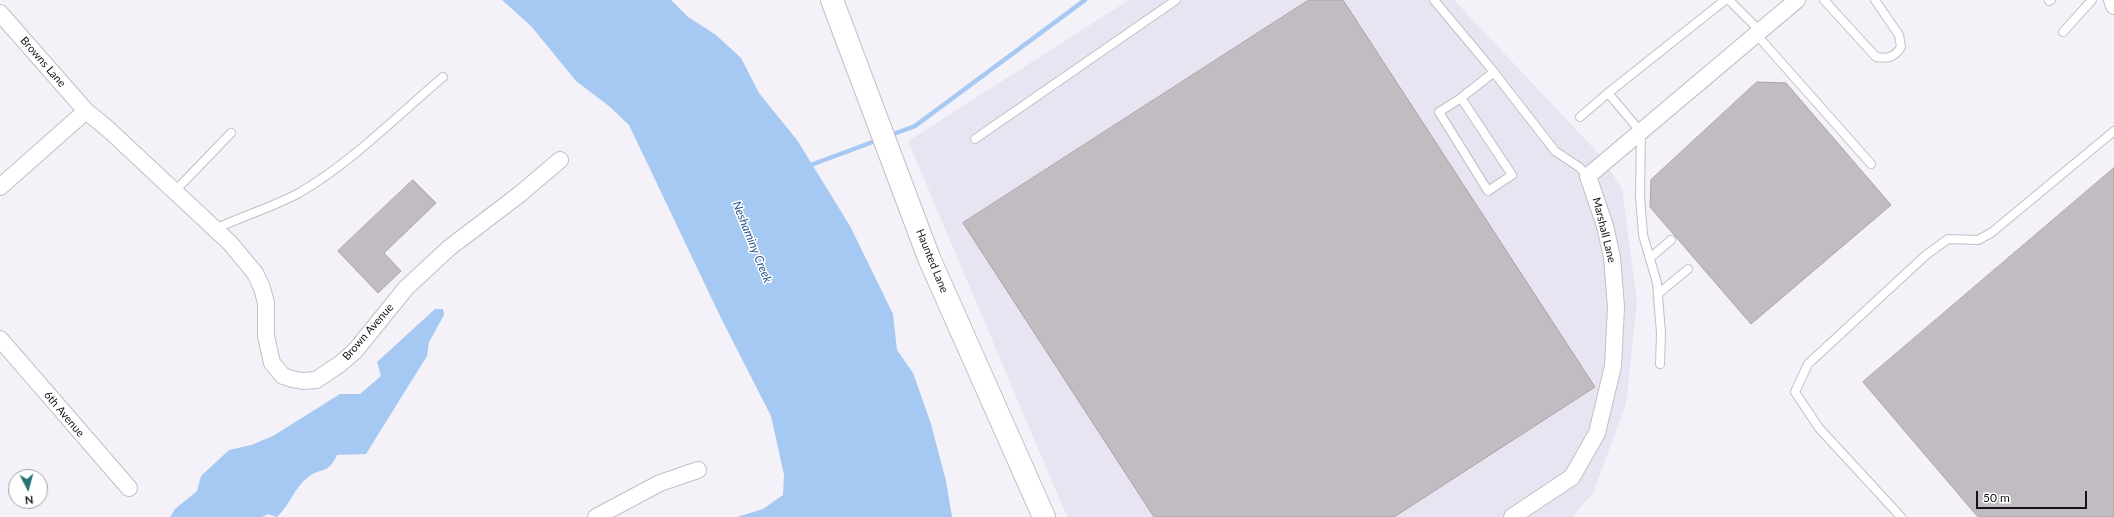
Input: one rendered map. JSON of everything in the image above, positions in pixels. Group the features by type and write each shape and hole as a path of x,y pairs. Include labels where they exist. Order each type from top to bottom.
{"street":[{"name":"Haunted Lane","path":"832,0 885,137 929,258 1044,517"},
{"path":"1588,176 1797,0"},
{"path":"2112,0 2114,6"},
{"name":"Browns Lane","path":"0,13 86,111"},
{"path":"0,187 86,111"},
{"name":"Brown Avenue","path":"86,111 230,243 255,273 262,288 266,303 268,350 272,363 283,376 303,381 316,380 340,364 355,351 406,288 449,248 520,194 560,160"},
{"name":"Marshall Lane","path":"1512,517 1572,477 1597,433 1613,366 1616,306 1612,257 1605,226 1588,176"},
{"name":"6th Avenue","path":"0,339 129,488"},
{"path":"596,517 660,483 698,470"}],"lane":[{"path":"975,139 1176,0"},
{"path":"1434,0 1494,72 1555,150 1580,167 1588,176"},
{"path":"1580,117 1725,0"},
{"path":"1729,0 1871,164"},
{"path":"1824,0 1876,57 1888,59 1897,54 1901,47 1899,35 1875,0"},
{"path":"2063,32 2092,0"},
{"path":"1461,98 1512,175 1488,191 1439,112 1461,98 1494,72"},
{"path":"215,229 298,193 322,178 358,150 443,76"},
{"path":"1608,93 1641,132 1640,196 1643,235 1657,283 1661,333 1660,364"},
{"path":"1901,517 1819,428 1795,392 1808,364 1926,255 1948,239 1978,240 1990,233 2114,131"},
{"path":"175,191 231,133"},
{"path":"1650,258 1671,240"},
{"path":"1658,294 1688,269"}],"shaded area":[{"path":"1129,0 1454,0 1598,153 1622,188 1637,302 1626,404 1593,493 1572,517 1067,517 908,141"}],"water":[{"name":"Neshaminy Creek","path":"502,0 671,0 688,17 716,35 741,58 759,93 797,140 850,226 893,314 897,350 913,373 931,424 946,481 952,517 737,517 763,509 783,495 784,475 771,416 721,318 629,125 609,106 576,81 531,26"},
{"path":"435,309 443,309 444,315 429,342 427,356 366,454 337,455 334,461 327,468 313,474 303,481 277,517 268,514 262,517 170,517 175,509 197,491 201,476 229,450 251,445 273,436 340,394 360,394 381,376 377,362"}],"building":[{"path":"1309,0 1343,0 1595,387 1394,517 1154,517 963,223"},
{"path":"1757,82 1786,83 1891,205 1751,324 1650,207 1651,180"},
{"path":"2114,168 2114,517 1978,517 1863,382"},
{"path":"413,180 436,203 384,253 401,271 378,293 338,251"}],"waterway":[{"path":"888,136 915,126 1085,0"},
{"path":"808,166 878,140"}]}
